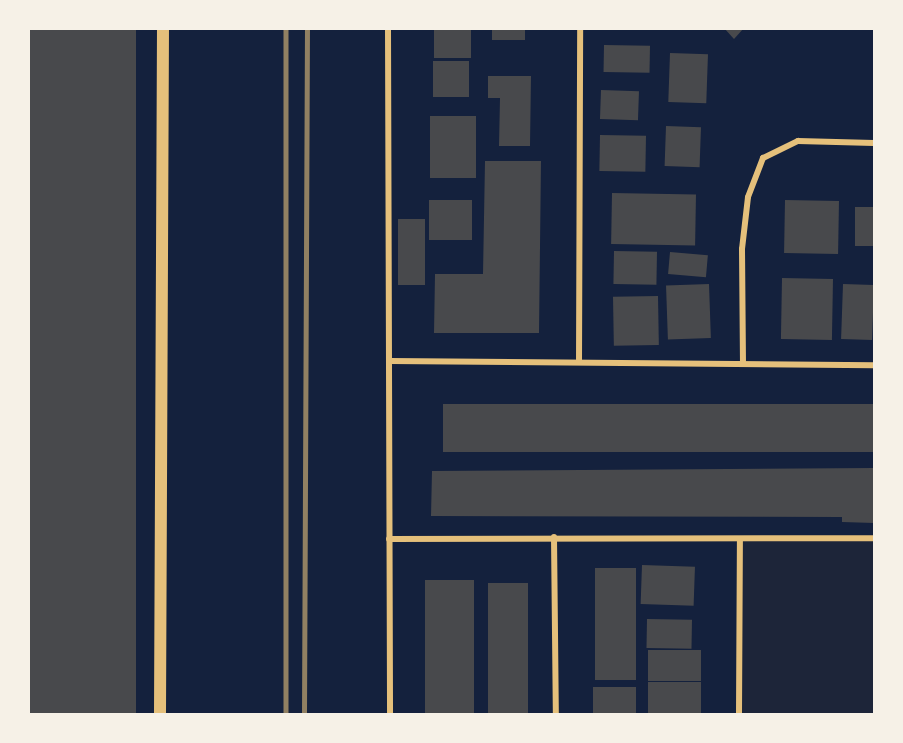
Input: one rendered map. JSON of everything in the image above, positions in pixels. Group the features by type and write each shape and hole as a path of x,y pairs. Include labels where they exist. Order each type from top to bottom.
{"main road":[{"path":"160,714 163,28"}],"street":[{"path":"388,28 390,714"},
{"path":"579,362 580,28"},
{"path":"743,364 742,249 748,197 762,158 798,141 874,143"},
{"path":"390,360 874,365"},
{"path":"389,538 554,537 740,540 874,538"},
{"path":"554,537 556,714"},
{"path":"740,540 740,714"}],"shaded area":[{"path":"740,538 874,538 874,714 740,714"}],"building":[{"path":"28,28 136,28 136,714 28,714"},
{"path":"434,28 471,28 471,58 434,58"},
{"path":"492,28 525,28 525,40 492,40"},
{"path":"724,28 744,28 734,39"},
{"path":"604,45 650,46 650,73 604,72"},
{"path":"670,53 708,54 706,103 668,102"},
{"path":"433,61 469,61 469,97 433,97"},
{"path":"488,76 531,76 530,146 499,146 500,98 488,98"},
{"path":"601,90 639,91 638,120 600,119"},
{"path":"430,116 476,116 476,178 430,178"},
{"path":"666,126 701,127 700,167 665,166"},
{"path":"600,135 646,136 645,172 599,171"},
{"path":"485,161 541,161 539,333 434,333 435,274 483,274"},
{"path":"612,193 696,194 695,245 611,244"},
{"path":"429,200 472,200 472,240 429,240"},
{"path":"785,200 839,201 838,254 784,253"},
{"path":"855,207 874,207 874,246 855,246"},
{"path":"398,219 425,219 425,285 398,285"},
{"path":"614,251 657,252 656,285 613,284"},
{"path":"670,252 708,255 706,277 668,274"},
{"path":"782,278 833,279 832,340 781,339"},
{"path":"709,284 711,338 668,339 666,286"},
{"path":"843,284 874,285 872,340 841,339"},
{"path":"658,296 659,345 614,346 613,297"},
{"path":"443,404 873,404 873,452 443,452"},
{"path":"874,468 874,523 842,522 842,517 431,516 432,471"},
{"path":"642,565 695,567 694,606 641,604"},
{"path":"595,568 636,568 636,680 595,680"},
{"path":"425,580 474,580 474,714 425,714"},
{"path":"488,583 528,583 528,714 488,714"},
{"path":"647,619 692,620 691,649 646,648"},
{"path":"648,650 701,650 701,681 648,681"},
{"path":"648,682 701,682 701,714 648,714"},
{"path":"593,687 636,687 636,714 593,714"}],"railway":[{"path":"286,28 286,714"},
{"path":"304,714 307,28"}]}
